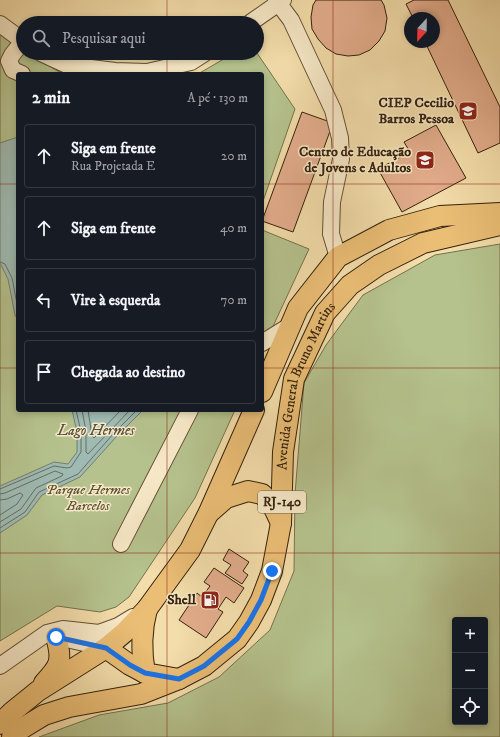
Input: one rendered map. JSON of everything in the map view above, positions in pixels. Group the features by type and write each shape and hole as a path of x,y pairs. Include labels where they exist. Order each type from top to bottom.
{"main road":[{"name":"Avenida General Bruno Martins","path":"264,387 298,308 338,256 389,230 440,216 500,213"},
{"name":"Avenida General Bruno Martins","path":"12,737 21,729 44,715 69,707 141,694 179,679 204,666 237,639 249,622 261,600 272,571 281,523 283,452 294,379 325,313 350,285 379,265 423,243 500,226"},
{"path":"0,724 38,691 106,648 126,631 147,609 190,550 209,512 250,413"},
{"path":"209,512 226,498 248,491 262,494 272,504 281,523"},
{"path":"145,673 142,643 143,625 147,609"},
{"path":"38,691 56,670 61,656 52,635"},
{"path":"106,648 130,665 145,673 179,679"}],"street":[{"path":"259,16 279,1 290,20 329,103 340,138 341,159 332,202 331,234 338,256"},
{"path":"0,24 16,36"},
{"path":"16,50 9,61 13,70 18,72"},
{"path":"56,60 67,65 116,72 147,72 194,60"},
{"path":"264,342 291,325"},
{"path":"121,544 189,412"},
{"path":"0,666 63,629 99,633 118,626 147,609"},
{"path":"52,635 106,648"}],"green space":[{"name":"Parque Hermes Barcelos","path":"0,33 16,43 16,60 41,60 59,72 16,72 16,412 234,412 195,498 129,597 116,607 100,612 57,606 0,641"},
{"path":"222,60 262,60 295,109 264,198 264,72 201,72"},
{"path":"264,231 309,249 264,346"},
{"path":"500,244 500,737 39,737 99,715 168,703 219,677 270,630 294,571 295,494 304,383 326,345 363,295 435,255"}],"water":[{"path":"16,138 16,317 8,279 0,263 0,143"},
{"name":"Lago Hermes","path":"72,412 141,412 80,477 42,495 27,515 0,533 0,486 54,462 68,464 77,452 77,432"}],"building":[{"path":"316,0 381,0 384,5 387,18 385,31 379,41 370,50 359,55 348,56 336,54 326,48 312,29 311,17 313,5"},
{"path":"414,0 448,0 500,107 500,143 478,153 428,48 440,48 440,12 410,12 406,4"},
{"path":"302,112 333,123 293,232 264,222 264,216"},
{"name":"Centro de Educação de Jovens e Adultos","path":"436,125 466,178 402,212 378,169 410,152 404,142"},
{"path":"229,549 249,562 243,571 248,575 242,584 225,573 231,565 223,560"},
{"path":"214,568 244,588 234,603 226,597 218,609 223,612 206,638 179,620 197,593 202,597 210,586 204,582"}],"place":[{"name":"CIEP Cecilio Barros Pessoa","path":"468,111"},
{"name":"Centro de Educação de Jovens e Adultos","path":"425,160"},
{"name":"Shell","path":"210,600"}],"route":[{"path":"56,637 106,648 130,665 145,673 179,679 204,666 237,639 249,622 261,600 272,571"}]}
